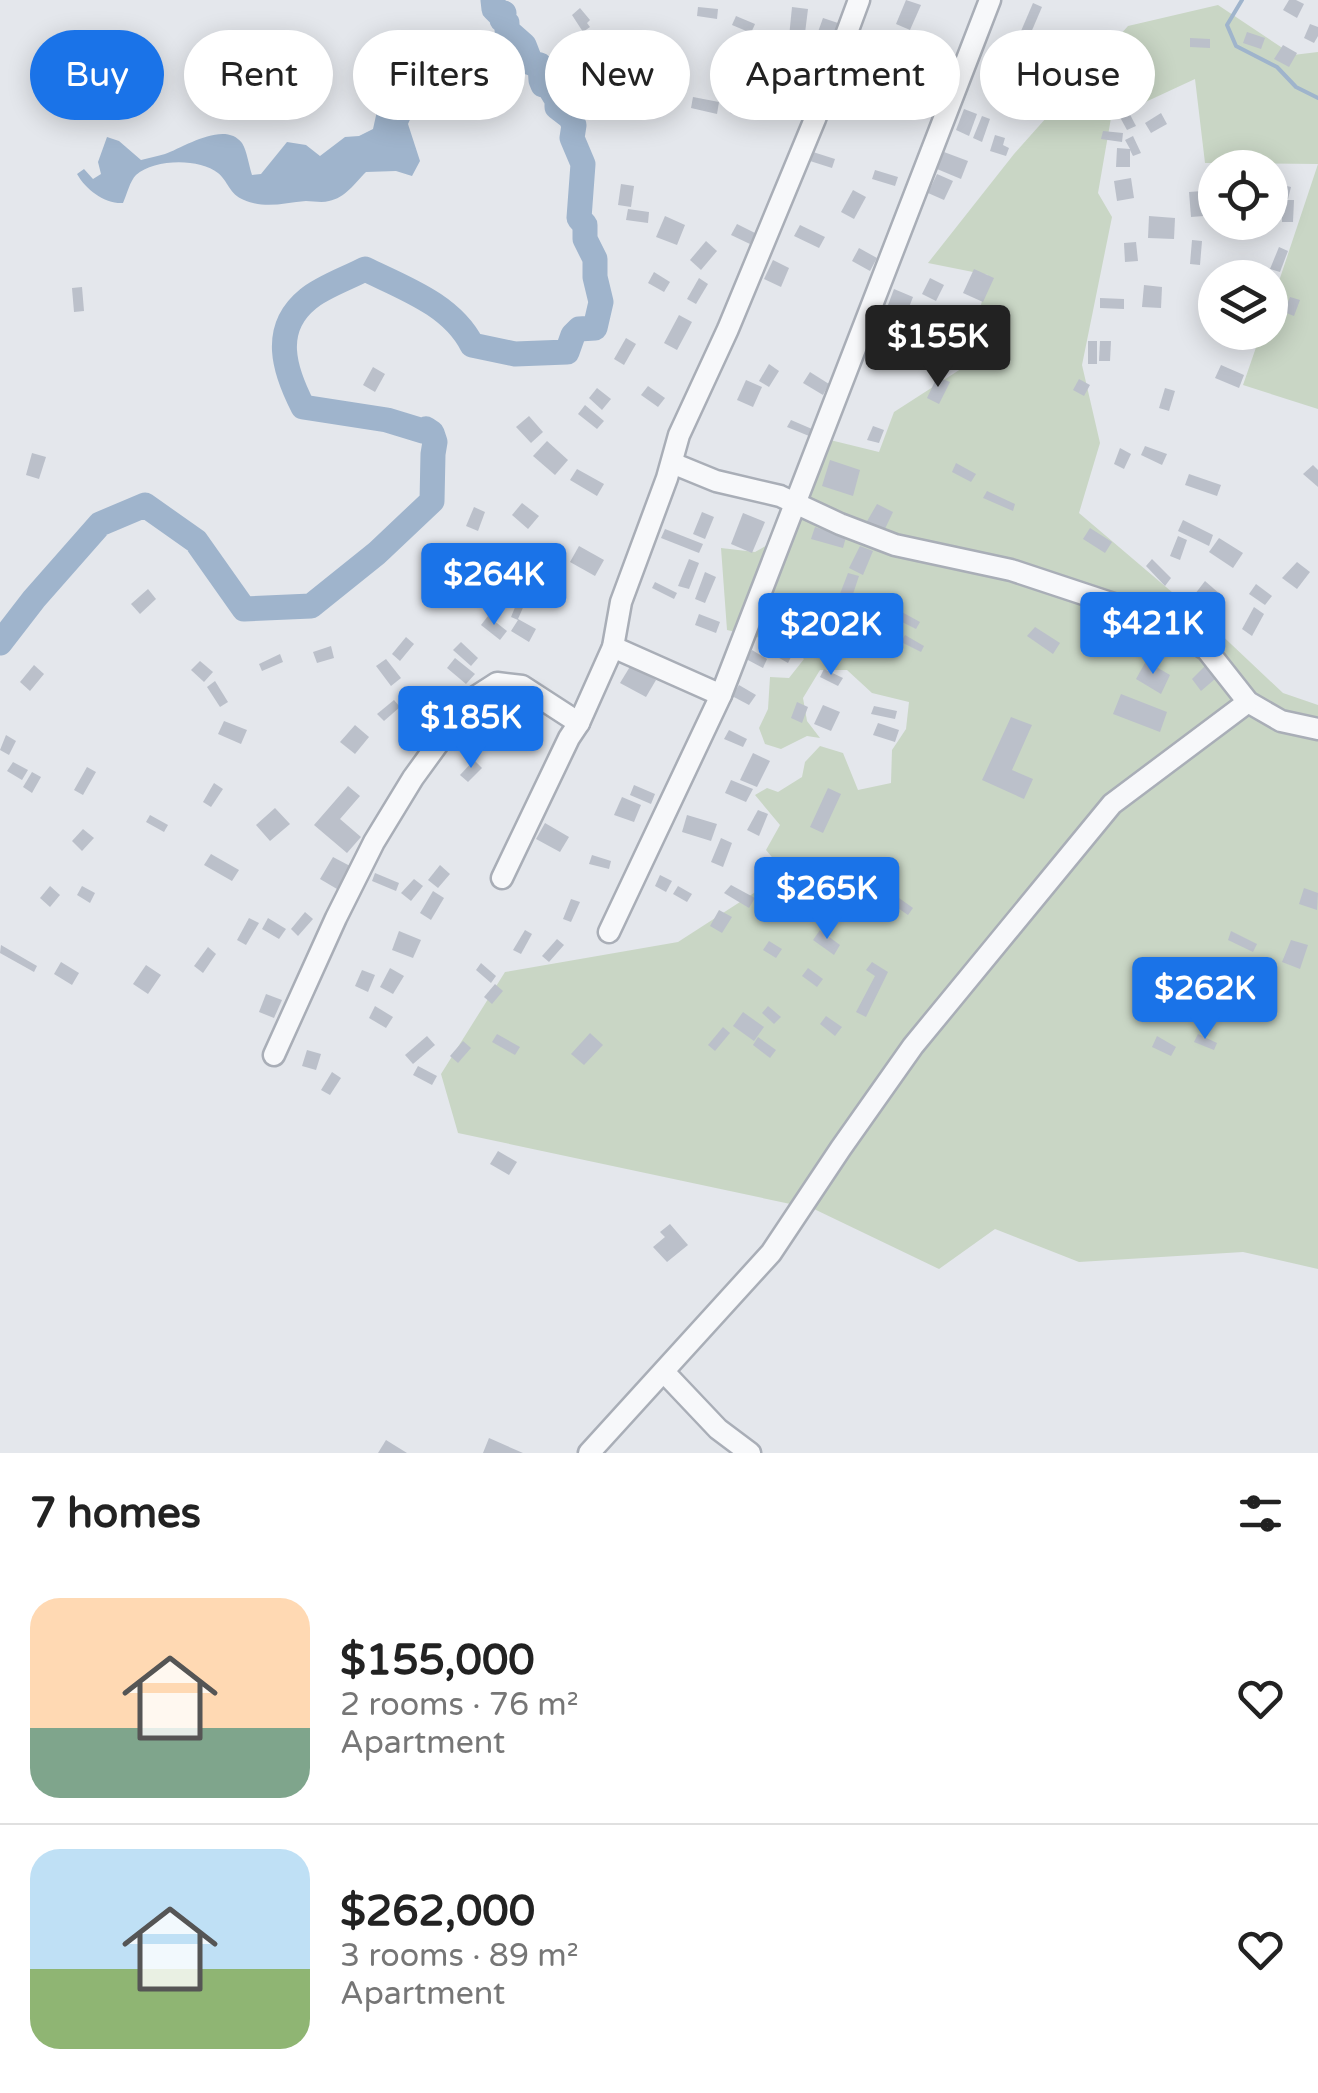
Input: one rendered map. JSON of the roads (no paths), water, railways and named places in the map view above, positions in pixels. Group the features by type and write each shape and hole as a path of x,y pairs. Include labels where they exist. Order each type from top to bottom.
{"street":[{"path":"502,878 612,647 621,602 680,436 815,119 859,0"},
{"path":"609,932 721,695 990,0"},
{"path":"672,463 716,482 780,496 895,545 1010,570 1150,616 1207,650 1248,702 1281,721 1318,729"},
{"path":"612,647 721,695"},
{"path":"274,1055 374,842 468,701 502,682 526,688 579,723"},
{"path":"589,1453 771,1253 913,1046 1112,804 1248,702"},
{"path":"664,1372 718,1429 750,1453"}],"water":[{"path":"375,120 410,120 420,161 412,176 396,171 366,172 345,193 329,201 252,203 235,194 210,168 177,162 144,170 134,178 123,203 116,203 97,195 77,174 84,169 93,179 101,174 98,162 107,137 119,141 141,160 204,137 225,134 242,143 252,175 261,174 287,142 306,145 320,156 345,137 373,129"}],"waterway":[{"path":"0,643 100,524 145,505 196,541 244,609 311,606 377,553 432,501 432,433 387,420 303,407 286,364 285,337 296,311 328,287 365,269 440,308 472,345 515,354 567,352 579,329 595,328 601,302 595,259 585,239 585,225 579,218 583,164 572,138 574,125 557,107 549,87 543,85 540,65 531,63 524,45 507,30 507,23 502,20 504,13 494,9 493,0"},
{"path":"1242,0 1227,25 1236,46 1277,67 1296,87 1318,98"}]}
